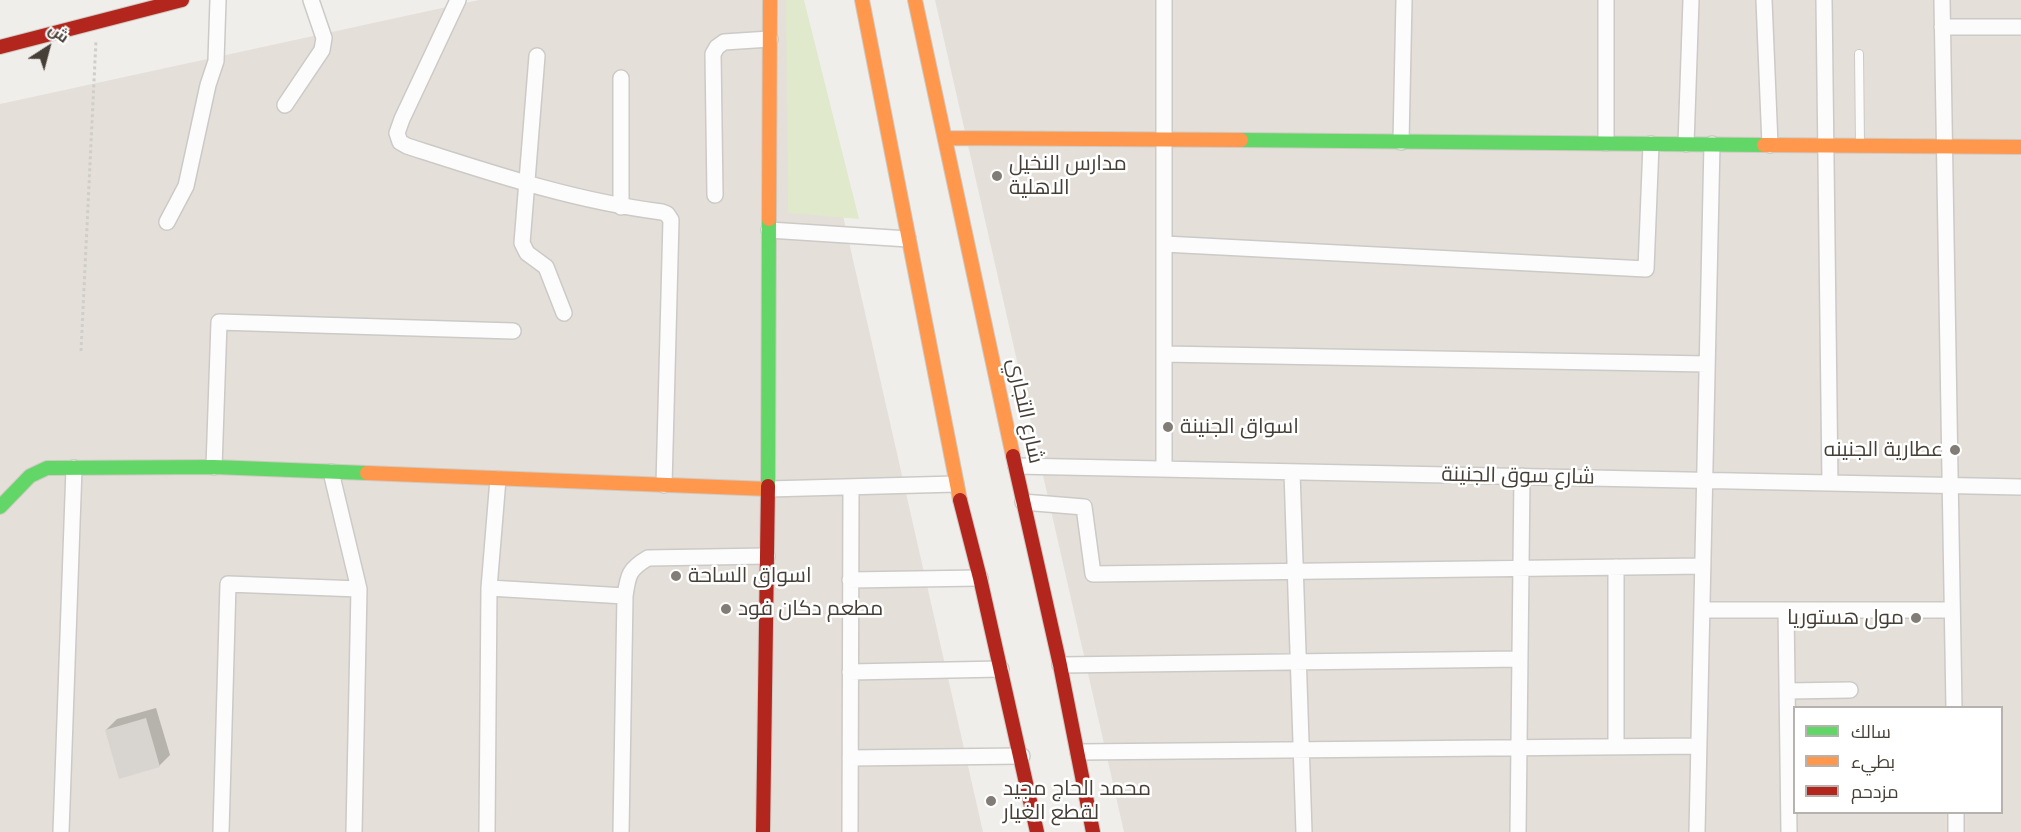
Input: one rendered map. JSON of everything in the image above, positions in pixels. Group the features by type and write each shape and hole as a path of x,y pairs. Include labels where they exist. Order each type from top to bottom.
{"street":[{"path":"0,47 182,0"},
{"path":"167,222 186,186 208,85 216,61 218,0"},
{"path":"285,105 322,50 324,38 310,0"},
{"path":"458,0 397,133 400,142 525,184 621,207 662,212 667,214 671,220 664,485"},
{"path":"763,832 768,489 770,0"},
{"path":"856,0 867,29"},
{"path":"862,0 957,484 1022,756 1037,832"},
{"name":"شارع التجاري","path":"915,0 1060,665 1093,832"},
{"path":"1164,0 1164,469"},
{"path":"1401,142 1404,0"},
{"path":"1606,0 1606,143"},
{"path":"1686,144 1691,0"},
{"path":"1764,0 1770,145"},
{"path":"1824,0 1830,483"},
{"path":"1942,0 1954,706"},
{"path":"1942,27 2021,27"},
{"path":"715,195 713,54 724,42 770,39"},
{"path":"537,56 522,243 527,253 546,267 564,313"},
{"path":"621,78 621,207"},
{"path":"945,138 2021,147"},
{"path":"1164,244 1646,269 1651,144"},
{"path":"1697,832 1712,144"},
{"path":"769,230 908,239"},
{"path":"214,467 219,322 513,331"},
{"path":"1164,354 1707,364"},
{"name":"شارع سوق الجنينة","path":"1016,466 2021,487"},
{"path":"0,507 30,476 47,468 214,467 768,489 957,484"},
{"path":"61,832 74,468"},
{"path":"331,472 359,589 354,832"},
{"path":"1292,472 1304,832"},
{"path":"1518,832 1521,476"},
{"path":"487,832 489,588 498,479"},
{"path":"850,832 851,487"},
{"path":"1023,502 1084,507 1092,574 1703,566"},
{"path":"621,832 625,596 628,575 648,558 767,556"},
{"path":"1616,567 1616,747"},
{"path":"850,580 980,578"},
{"path":"220,832 228,584 359,589"},
{"path":"489,588 625,596"},
{"path":"1702,610 1952,610"},
{"path":"1786,610 1791,770 1789,832"},
{"path":"1060,665 1520,659"},
{"path":"850,672 1001,669"},
{"path":"1787,691 1850,690"},
{"path":"1078,752 1699,746"},
{"path":"850,758 1022,756"},
{"path":"1956,814 1956,832"}],"lane":[{"path":"1859,54 1860,145"}],"path":[{"path":"81,351 96,23"}],"shaded area":[{"path":"479,0 794,0 983,832 0,832 0,104"},
{"path":"935,0 2021,0 2021,832 1124,832"}],"green space":[{"path":"786,0 804,0 859,219 788,213"}],"building":[{"path":"146,718 160,767 119,779 105,730"}],"traffic: fast":[{"path":"1241,140 1764,145"},
{"path":"768,486 769,219"},
{"path":"0,507 30,476 47,468 214,467 367,473"}],"traffic: slow":[{"path":"769,219 770,0"},
{"path":"862,0 960,500"},
{"path":"915,0 1013,456"},
{"path":"945,138 1241,140"},
{"path":"1764,145 2021,147"},
{"path":"367,473 768,489"}],"traffic: jam":[{"path":"0,47 182,0"},
{"path":"1013,456 1060,665 1093,832"},
{"path":"763,832 768,486"},
{"path":"960,500 980,578 1037,832"}],"place":[{"name":"مدارس النخيل الاهلية","path":"997,176"},
{"name":"اسواق الجنينة","path":"1168,427"},
{"name":"عطارية الجنينه","path":"1955,450"},
{"name":"اسواق الساحة","path":"676,576"},
{"name":"مطعم دكان فود","path":"726,609"},
{"name":"مول هستوريا","path":"1916,618"},
{"name":"محمد الحاج مجيد لقطع الغيار","path":"991,801"}]}
